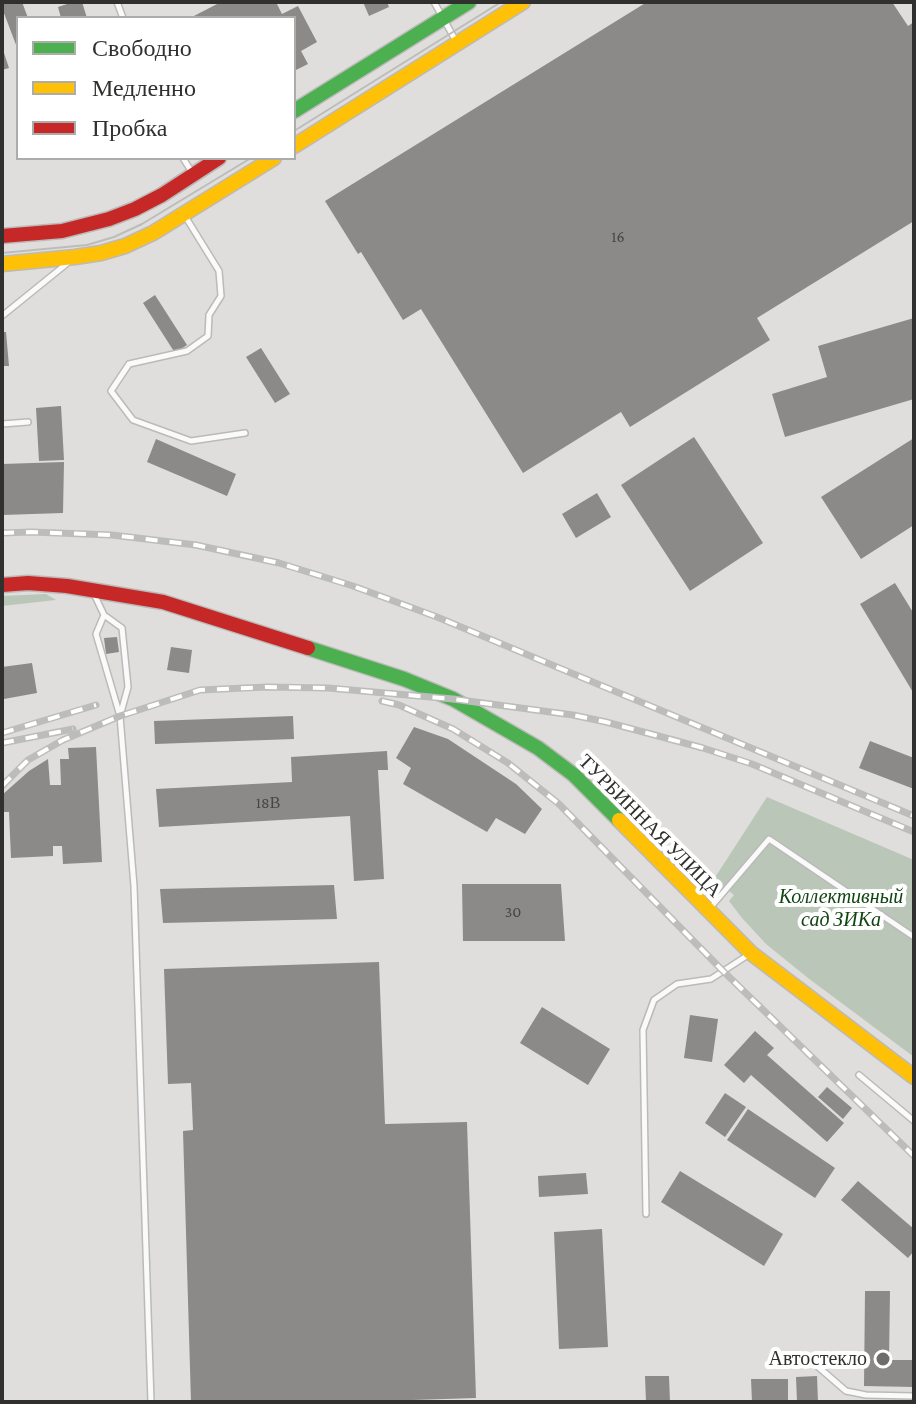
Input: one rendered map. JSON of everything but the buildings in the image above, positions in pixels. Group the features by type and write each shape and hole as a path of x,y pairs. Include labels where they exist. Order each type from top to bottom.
{"main road":[{"path":"296,110 469,2"},
{"path":"296,145 523,2"},
{"path":"2,236 62,231 96,223 162,195 216,160"},
{"path":"2,264 75,257 125,246 184,215 271,160"},
{"name":"ТУРБИННАЯ УЛИЦА","path":"2,585 28,583 92,589 163,602 404,679 453,699 538,748 574,775 751,953 914,1077"}],"lane":[{"path":"434,2 457,44"},
{"path":"184,160 193,174"},
{"path":"184,215 219,271 221,296 209,315 208,336 187,351 129,364 111,391 133,420 191,441 245,433"},
{"path":"2,316 75,257"},
{"path":"2,424 28,422"},
{"path":"92,589 104,615 122,628 128,687 120,716"},
{"path":"104,615 96,634 120,716 134,886 151,1402"},
{"path":"707,911 769,839 914,937"},
{"path":"646,1214 643,1030 654,1000 677,984 711,979 751,953"},
{"path":"859,1075 914,1121"},
{"path":"816,1365 846,1391 866,1395 914,1396"}],"green space":[{"path":"46,594 56,600 2,606 2,596"},
{"name":"Коллективный сад ЗИКа","path":"767,797 914,860 914,1057 766,944 729,901 734,895 714,879"}],"tram line":[{"path":"296,130 501,2"},
{"path":"2,253 87,245 114,237 142,224 248,160"}],"railway":[{"path":"2,533 112,535 196,545 279,563 437,617 914,816"},
{"path":"2,786 28,760 63,740 120,716 200,690 328,688 453,699 606,722 752,764 914,832"},
{"path":"382,701 399,705 453,729 508,763 559,804 723,971 914,1156"},
{"path":"2,733 96,705"},
{"path":"2,743 73,729"}],"traffic: fast":[{"path":"296,110 469,2"},
{"path":"308,648 404,679 453,699 538,748 574,775 619,820"}],"traffic: slow":[{"path":"296,145 523,2"},
{"path":"2,264 75,257 125,246 153,233 271,160"},
{"path":"619,820 751,953 914,1077"}],"traffic: jam":[{"path":"2,236 62,231 109,219 162,195 216,160"},
{"path":"2,585 67,586 163,602 308,648"}],"place":[{"name":"Автостекло","path":"883,1359"}]}
